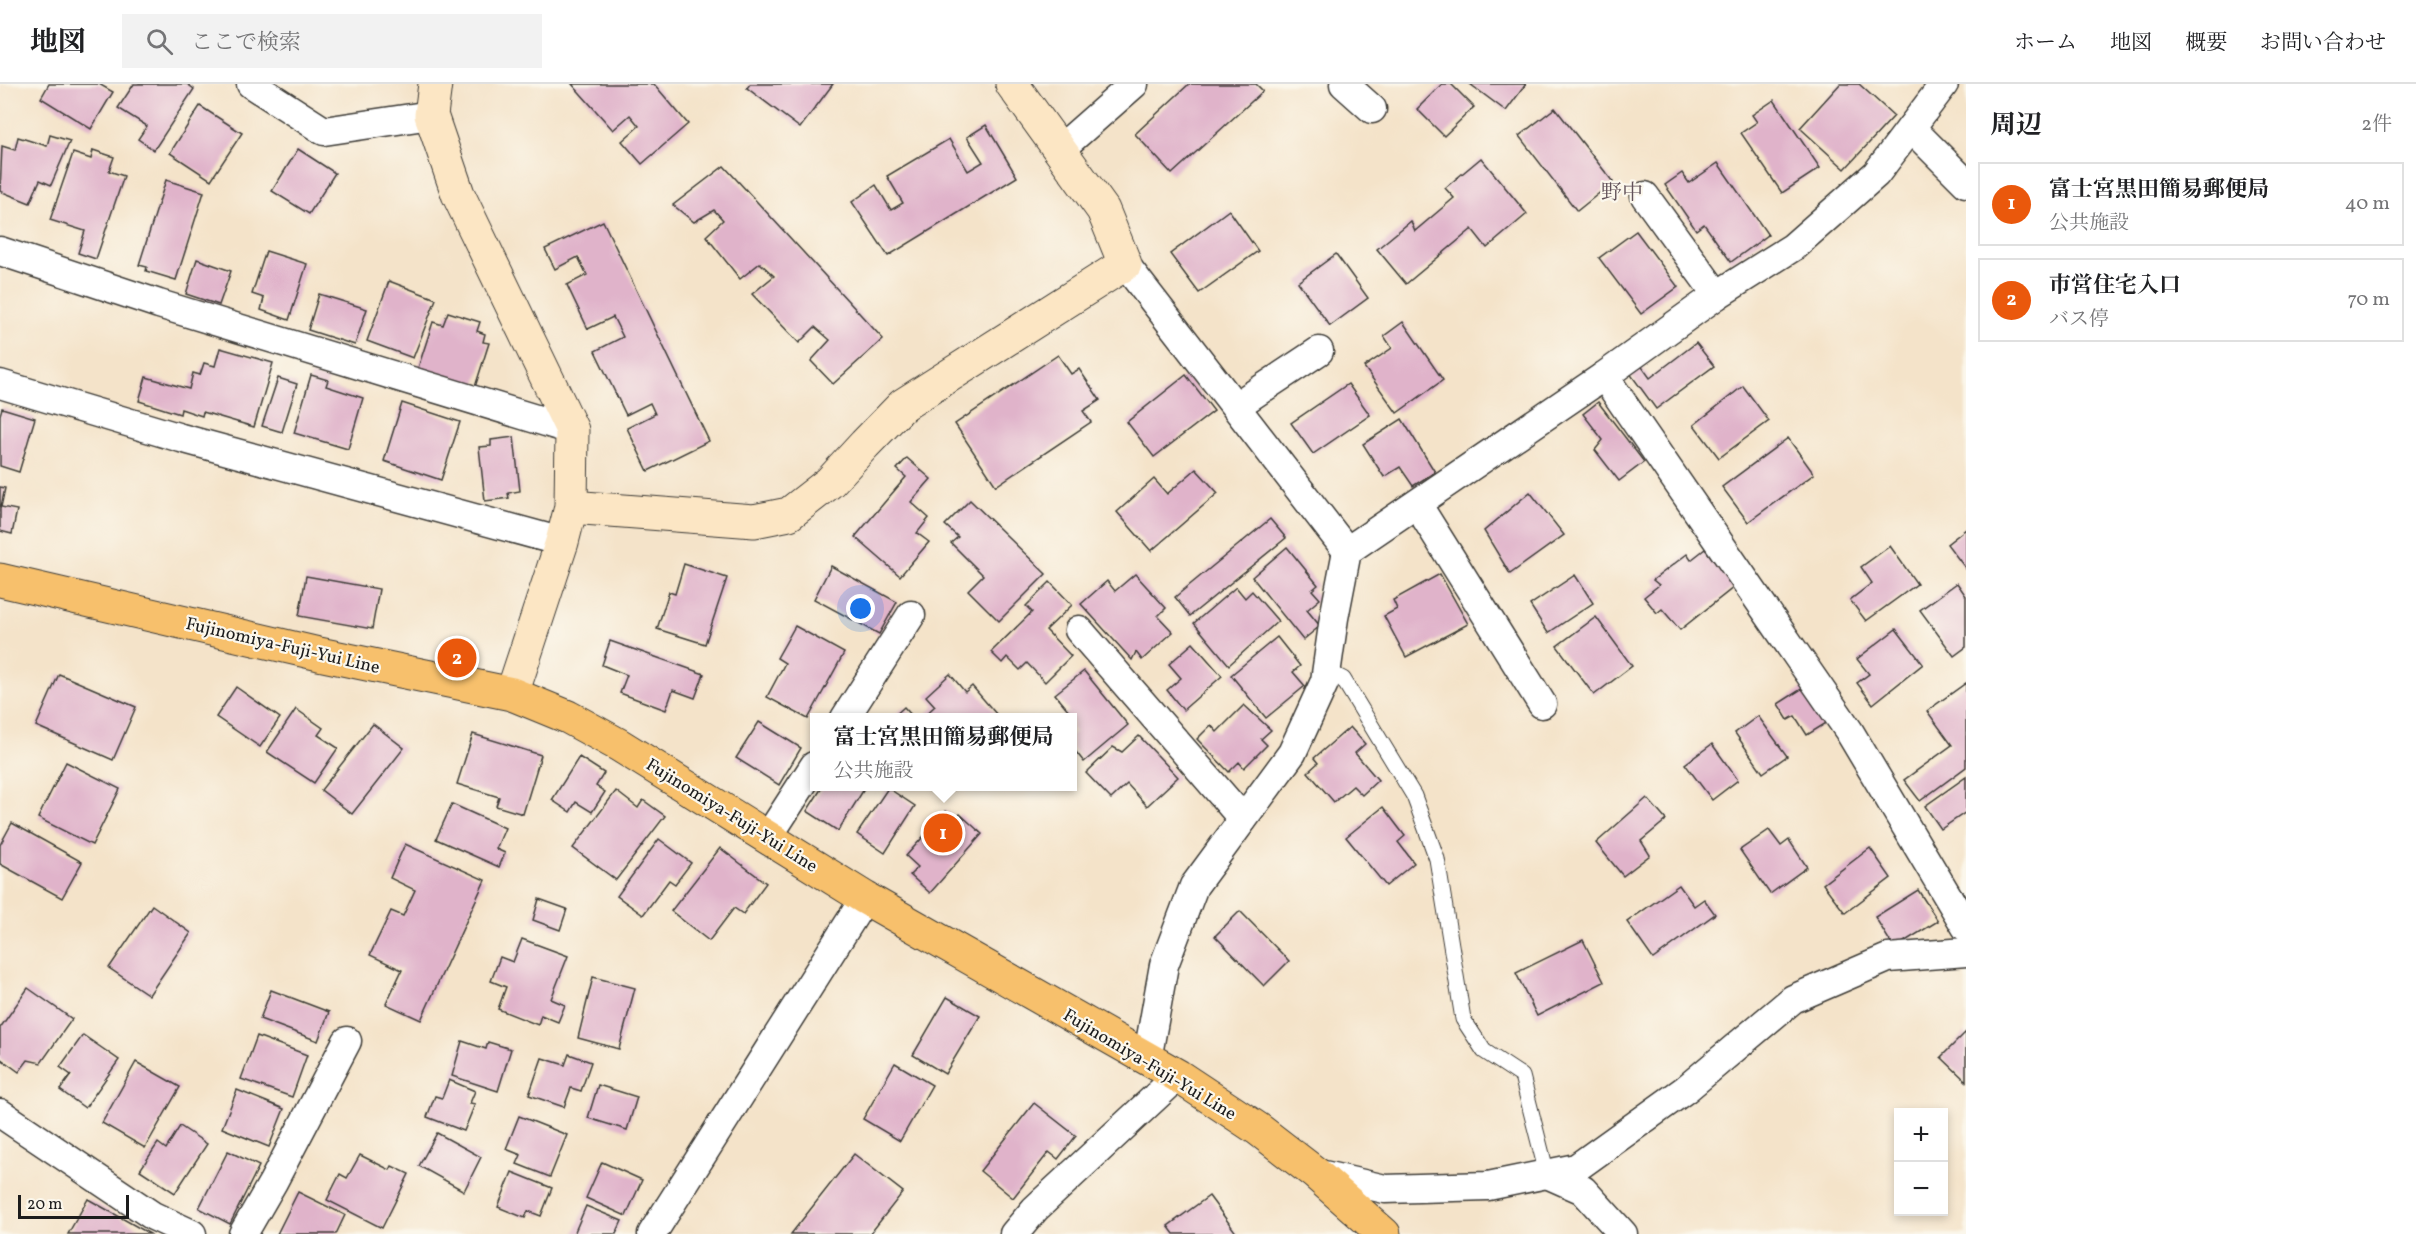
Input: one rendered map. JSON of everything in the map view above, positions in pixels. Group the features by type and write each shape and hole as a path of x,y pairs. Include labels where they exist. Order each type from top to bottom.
{"main road":[{"name":"Fujinomiya-Fuji-Yui Line","path":"0,580 320,654 512,694 568,717 619,745 865,898 1178,1076 1258,1129 1315,1173 1384,1234"}],"street":[{"path":"251,84 324,131 433,100 458,194 572,430 571,507 562,542 512,694"},
{"path":"1012,84 1102,210 1125,264 1347,551"},
{"path":"1059,150 1134,84"},
{"path":"1344,84 1372,110"},
{"path":"1147,1060 1164,965 1194,886 1292,753 1325,681 1347,551 1604,376 1717,295 1793,247 1876,174 1944,84"},
{"path":"1911,128 1966,183"},
{"path":"1645,196 1717,295"},
{"path":"0,251 159,304 572,430"},
{"path":"571,507 754,521 789,514 830,482 903,405 1125,264"},
{"path":"1236,406 1319,351"},
{"path":"1604,376 1849,731 1966,927"},
{"path":"0,384 181,438 562,542"},
{"path":"1417,504 1542,704"},
{"path":"848,713 911,615"},
{"path":"1078,630 1244,819"},
{"path":"768,837 810,772"},
{"path":"652,1234 865,898"},
{"path":"1315,1173 1385,1190 1488,1186 1576,1168 1686,1089 1793,999 1888,958 1966,952"},
{"path":"243,1234 347,1041"},
{"path":"1014,1234 1035,1209 1178,1076"},
{"path":"0,1113 153,1216 192,1234"},
{"path":"1547,1174 1583,1190 1623,1234"}],"lane":[{"path":"1326,671 1343,679 1414,796 1437,859 1463,1019 1484,1050 1522,1076 1547,1174"}],"building":[{"path":"49,84 99,84 113,92 91,129 41,98"},
{"path":"134,84 187,84 194,89 154,150 138,139 147,126 118,108"},
{"path":"572,84 654,84 688,124 642,164 622,141 639,126 630,115 613,130"},
{"path":"750,84 833,84 800,128 747,88"},
{"path":"1189,84 1256,84 1263,91 1172,174 1135,134"},
{"path":"1442,84 1451,84 1474,107 1444,136 1417,109"},
{"path":"1470,84 1526,84 1506,111"},
{"path":"1840,84 1859,84 1894,116 1845,169 1800,128"},
{"path":"1774,100 1820,168 1782,193 1741,133 1757,122 1752,115"},
{"path":"200,106 242,133 211,180 170,153"},
{"path":"1555,108 1613,182 1577,211 1519,136"},
{"path":"986,125 1017,177 888,256 852,202 876,185 891,210 903,203 887,176 949,139 968,171 983,162 967,137"},
{"path":"50,135 70,141 51,185 40,180 30,203 0,191 2,146 15,150 18,137 47,146"},
{"path":"298,149 335,173 309,214 272,191"},
{"path":"93,150 114,157 109,171 124,176 96,259 78,253 85,231 50,220 73,153 91,159"},
{"path":"1481,158 1527,214 1487,248 1472,229 1406,284 1377,249 1411,221 1415,231 1454,198 1445,188"},
{"path":"1718,163 1768,235 1731,262 1704,224 1696,230 1665,185 1682,173 1689,183"},
{"path":"724,166 883,339 833,384 811,361 830,340 815,327 799,343 752,294 774,276 760,263 740,279 706,236 723,220 714,210 694,222 673,205"},
{"path":"166,180 204,192 176,280 146,271 147,267 139,265"},
{"path":"1229,210 1258,251 1199,293 1170,254"},
{"path":"603,221 709,441 648,471 627,428 655,414 650,403 626,415 595,351 623,337 613,317 588,329 567,285 587,275 578,257 555,269 545,249"},
{"path":"1636,231 1678,287 1641,314 1599,258"},
{"path":"266,251 307,264 289,320 261,310 264,298 252,294"},
{"path":"1336,254 1368,298 1330,326 1298,282"},
{"path":"197,259 231,271 219,305 186,294"},
{"path":"389,281 436,299 413,358 367,341"},
{"path":"319,294 367,309 355,345 308,330"},
{"path":"448,312 480,322 477,331 485,334 483,342 489,343 475,387 418,368 433,322 443,325"},
{"path":"1403,322 1443,380 1397,413 1364,367 1392,348 1384,336"},
{"path":"1696,343 1714,366 1656,409 1629,372 1640,364 1650,378"},
{"path":"220,348 273,363 254,427 203,412 202,416 181,409 180,414 139,401 146,377 189,389 193,373 200,375 204,363 215,366"},
{"path":"1058,355 1071,374 1079,369 1100,400 1083,411 1091,422 996,486 955,424"},
{"path":"311,375 328,380 326,386 363,398 348,449 294,433"},
{"path":"1186,375 1214,411 1154,457 1127,422"},
{"path":"278,378 297,384 282,432 262,426"},
{"path":"1348,384 1370,415 1313,454 1291,423"},
{"path":"1743,386 1769,421 1719,458 1694,425"},
{"path":"1598,402 1644,462 1619,481 1595,450 1603,440 1583,414"},
{"path":"402,403 460,422 441,480 384,461"},
{"path":"2,408 35,418 19,472 0,466"},
{"path":"1402,419 1435,472 1413,486 1400,467 1384,477 1363,444"},
{"path":"514,437 520,491 508,493 509,498 485,501 479,447 491,446 491,440"},
{"path":"1788,438 1814,474 1748,522 1722,487"},
{"path":"907,458 931,479 911,502 929,518 917,533 929,542 900,576 855,537 906,477 897,469"},
{"path":"1196,469 1218,493 1151,551 1117,512 1154,479 1167,494"},
{"path":"0,487 5,488 1,507 17,510 12,534 0,531"},
{"path":"1530,492 1564,535 1510,574 1484,531"},
{"path":"970,500 1046,574 999,621 968,590 983,575 951,543 958,537 945,525"},
{"path":"1270,519 1286,538 1190,616 1175,597"},
{"path":"1966,529 1966,569 1947,544"},
{"path":"1890,546 1917,584 1866,621 1850,600 1872,583 1861,567"},
{"path":"1287,547 1318,585 1312,590 1320,599 1307,610 1320,626 1303,640 1252,577"},
{"path":"1705,549 1734,587 1680,630 1662,609 1657,613 1644,597 1659,585 1653,580 1687,554 1691,560"},
{"path":"684,564 727,578 705,644 657,629 669,592 675,594"},
{"path":"831,566 897,602 879,634 814,599"},
{"path":"1135,574 1166,608 1158,616 1173,632 1142,660 1136,652 1132,660 1081,604 1107,581 1115,591"},
{"path":"1440,574 1468,624 1406,657 1384,616 1397,609 1393,600"},
{"path":"1575,575 1593,603 1548,633 1530,605"},
{"path":"306,576 379,589 372,629 299,616"},
{"path":"1050,582 1072,605 1046,630 1071,656 1045,682 1027,663 1020,670 1007,657 1002,663 991,652 1032,612 1026,606"},
{"path":"1957,583 1966,596 1966,647 1954,656 1920,610"},
{"path":"1236,587 1245,598 1252,591 1278,621 1229,665 1194,623"},
{"path":"1596,617 1632,666 1594,695 1557,646"},
{"path":"795,626 844,653 808,719 767,697 785,663 777,658"},
{"path":"1896,629 1923,664 1873,704 1857,683 1869,674 1857,659"},
{"path":"1277,637 1300,666 1293,672 1305,686 1266,718 1231,675"},
{"path":"610,641 704,674 695,698 673,690 666,710 620,693 627,675 602,665"},
{"path":"1193,643 1222,676 1183,710 1167,690 1181,678 1169,664"},
{"path":"1084,671 1128,725 1084,762 1077,753 1077,713 1067,713 1069,711 1055,694"},
{"path":"59,674 136,707 113,760 36,726"},
{"path":"950,674 965,692 972,686 995,713 927,713 935,706 926,696"},
{"path":"1966,683 1966,767 1920,801 1904,780 1952,745 1927,711"},
{"path":"1806,686 1828,722 1807,735 1795,716 1788,720 1778,704"},
{"path":"236,687 280,718 260,747 216,717"},
{"path":"1244,705 1271,730 1261,739 1267,745 1244,768 1239,762 1229,772 1197,739 1211,725 1217,732"},
{"path":"904,707 909,713 897,713"},
{"path":"296,709 323,728 318,735 338,748 314,783 267,752"},
{"path":"1758,716 1787,756 1763,773 1735,733"},
{"path":"759,722 801,748 779,785 736,758"},
{"path":"373,724 404,748 352,814 321,790"},
{"path":"1350,727 1365,744 1355,753 1378,780 1362,795 1353,786 1334,802 1308,772 1318,763 1314,758"},
{"path":"473,734 541,755 523,814 496,806 499,797 457,784"},
{"path":"1139,736 1178,777 1147,806 1127,784 1111,799 1086,773 1113,747 1122,752"},
{"path":"1712,744 1738,780 1712,800 1685,764"},
{"path":"579,757 604,773 596,786 605,792 592,812 576,802 570,812 552,800"},
{"path":"66,762 120,789 92,845 38,818"},
{"path":"1966,777 1966,812 1941,829 1925,806"},
{"path":"616,791 638,808 643,800 665,816 616,880 573,848"},
{"path":"820,791 863,791 838,831 807,811"},
{"path":"886,791 892,791 915,806 885,853 857,834"},
{"path":"1647,798 1666,820 1641,841 1650,855 1623,876 1596,843"},
{"path":"452,804 505,828 496,849 505,853 499,867 436,839"},
{"path":"1383,807 1405,836 1398,842 1414,863 1386,886 1346,837"},
{"path":"946,811 955,819 960,814 982,834 930,893 910,875 918,867 906,856"},
{"path":"12,823 82,862 62,898 0,864 0,845"},
{"path":"1769,830 1781,846 1789,840 1807,867 1770,894 1740,850"},
{"path":"659,839 691,863 675,884 669,880 643,915 617,896"},
{"path":"405,844 485,880 421,1020 386,1004 402,970 370,955 391,911 403,916 415,890 390,878"},
{"path":"720,848 766,883 743,914 734,908 709,941 671,911"},
{"path":"1870,848 1891,878 1845,913 1823,884"},
{"path":"1679,885 1694,906 1704,899 1715,914 1653,959 1627,922"},
{"path":"1918,890 1938,921 1894,948 1875,917"},
{"path":"539,899 567,909 560,930 533,920"},
{"path":"152,905 191,933 149,995 109,968"},
{"path":"1240,911 1289,961 1264,986 1215,936"},
{"path":"522,939 568,956 551,999 565,1005 558,1022 541,1015 538,1025 498,1009 506,987 491,981 500,957 513,962"},
{"path":"1583,940 1604,982 1537,1016 1516,973"},
{"path":"593,977 635,988 619,1049 578,1038"},
{"path":"28,988 72,1019 41,1063 28,1060 19,1072 0,1058 0,1028"},
{"path":"271,990 329,1012 318,1041 260,1019"},
{"path":"947,997 980,1016 945,1074 913,1055"},
{"path":"1966,1032 1966,1081 1941,1057"},
{"path":"83,1035 119,1060 85,1108 60,1090 71,1075 60,1067"},
{"path":"257,1036 307,1055 292,1097 241,1079"},
{"path":"462,1041 486,1049 488,1042 511,1049 498,1091 452,1076"},
{"path":"569,1054 591,1062 581,1091 571,1088 564,1107 529,1095 542,1058 565,1065"},
{"path":"136,1062 180,1087 145,1148 102,1123"},
{"path":"895,1063 932,1085 900,1141 863,1119"},
{"path":"449,1080 475,1091 470,1103 475,1104 464,1131 427,1117 435,1096 442,1098"},
{"path":"598,1085 637,1097 627,1130 588,1118"},
{"path":"237,1090 284,1109 269,1147 222,1128"},
{"path":"1034,1103 1076,1136 1058,1159 1049,1152 1013,1198 980,1171"},
{"path":"519,1116 567,1135 550,1177 517,1164 521,1155 506,1149"},
{"path":"180,1126 207,1144 175,1193 140,1170 158,1143 166,1149"},
{"path":"437,1133 481,1157 464,1191 419,1166"},
{"path":"228,1151 259,1166 230,1224 199,1208"},
{"path":"854,1154 903,1192 870,1234 791,1234"},
{"path":"360,1155 390,1170 392,1166 409,1174 382,1228 327,1200 340,1174 347,1178"},
{"path":"602,1162 642,1180 626,1216 586,1198"},
{"path":"512,1172 552,1188 541,1216 528,1211 525,1218 498,1207"},
{"path":"298,1192 345,1215 336,1234 277,1234"},
{"path":"1209,1196 1237,1234 1174,1234 1168,1226"},
{"path":"88,1199 150,1234 68,1234"},
{"path":"586,1206 622,1221 616,1234 574,1234"}],"place":[{"name":"市営住宅入口","path":"457,658"},
{"name":"富士宮黒田簡易郵便局","path":"943,833"}],"district":[{"name":"野中","path":"1622,192"}]}
